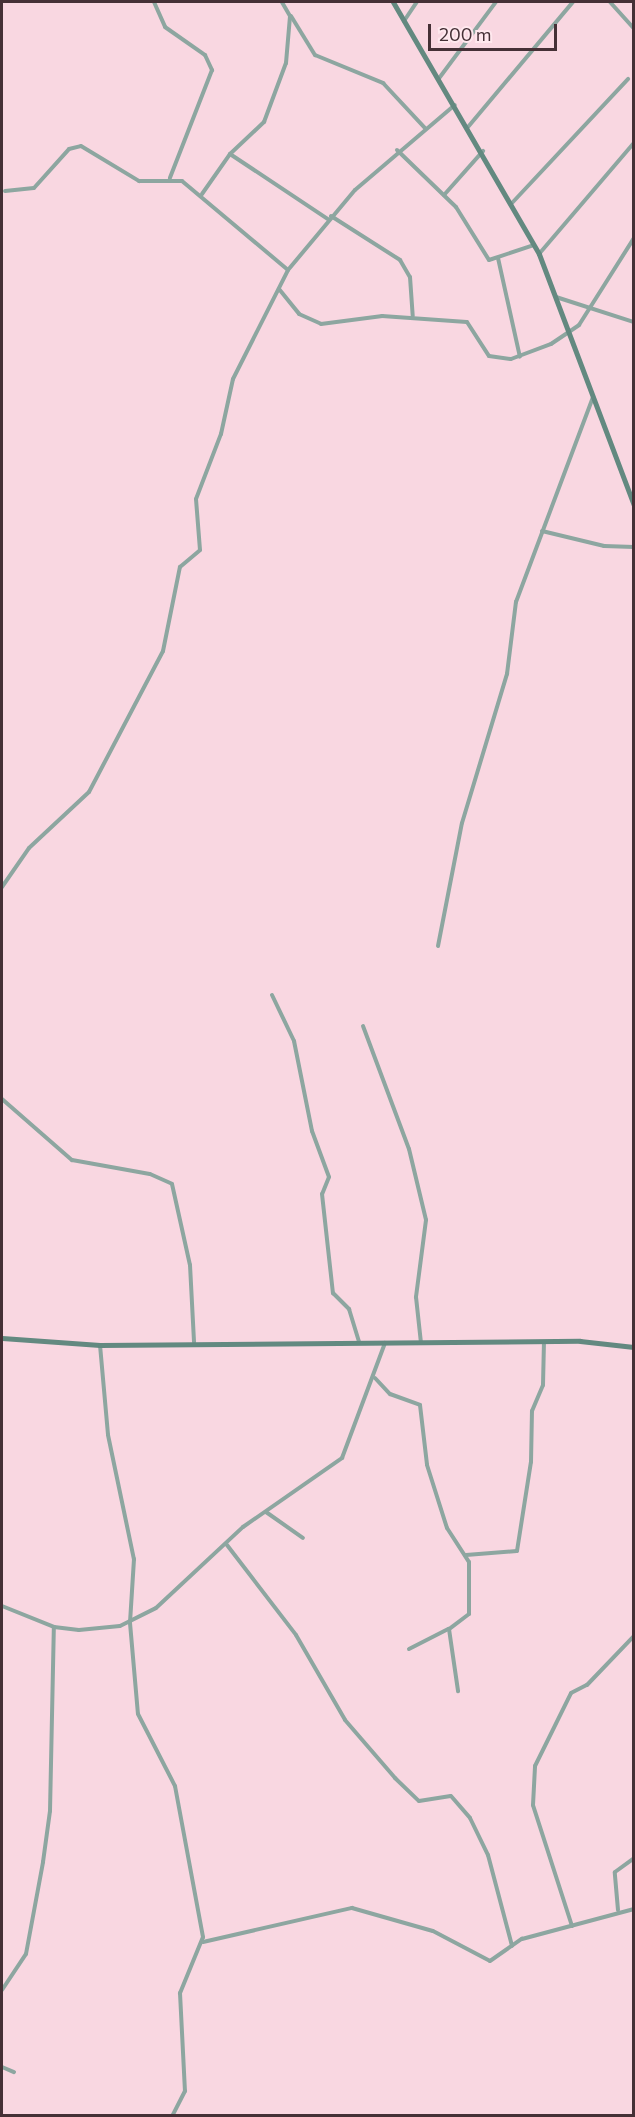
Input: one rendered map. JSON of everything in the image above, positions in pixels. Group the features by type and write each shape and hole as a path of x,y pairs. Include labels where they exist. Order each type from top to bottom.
{"street":[{"path":"154,2 165,27 205,55 212,70 170,178"},
{"path":"282,2 315,55 383,83 426,128"},
{"path":"393,2 483,151 539,254 571,329 633,506"},
{"path":"405,21 417,2"},
{"path":"440,77 496,2"},
{"path":"468,127 573,2"},
{"path":"610,2 633,29"},
{"path":"202,194 230,154 264,122 286,63 290,16"},
{"path":"512,203 628,79"},
{"path":"2,887 29,848 89,792 163,651 180,567 200,550 196,500 221,434 233,379 288,270 329,217 397,150 456,105"},
{"path":"539,254 633,144"},
{"path":"5,191 34,188 75,146 139,181 170,178 202,194 288,270"},
{"path":"397,150 444,195 486,258 498,258 534,245"},
{"path":"444,195 483,151"},
{"path":"230,154 400,260 410,277 412,316"},
{"path":"279,289 299,314 321,324 412,316 467,322 489,356 520,357 571,329 594,306 633,238"},
{"path":"498,258 520,357"},
{"path":"556,297 594,306 633,322"},
{"path":"438,946 462,823 507,674 516,602 594,396"},
{"path":"542,531 604,546 633,547"},
{"path":"272,995 294,1041 312,1131 329,1177 322,1194 333,1293 349,1309 359,1341"},
{"path":"363,1026 409,1149 426,1220 416,1297 421,1344"},
{"path":"2,1099 72,1160 150,1174 172,1184 190,1265 194,1342"},
{"path":"2,1338 100,1345 359,1341 421,1344 544,1342 633,1347"},
{"path":"466,1555 516,1551 531,1462 532,1411 543,1385 544,1342"},
{"path":"2,1606 54,1628 130,1623 156,1608 266,1512 342,1458 375,1378 385,1343"},
{"path":"100,1345 108,1435 134,1558 130,1623 138,1714 175,1786 203,1942 180,1993 186,2088 172,2115"},
{"path":"375,1378 390,1394 420,1405 427,1465 447,1528 466,1555 469,1614 449,1629 409,1649"},
{"path":"266,1512 303,1538"},
{"path":"227,1545 296,1635 345,1720 395,1778 419,1801 451,1796 470,1818 488,1855 512,1946"},
{"path":"2,1989 26,1954 43,1862 50,1811 54,1628"},
{"path":"449,1629 458,1691"},
{"path":"572,1926 533,1805 535,1766 574,1690 587,1684 633,1636"},
{"path":"633,1760 633,1785"},
{"path":"618,1910 615,1872 633,1858"},
{"path":"203,1942 352,1908 432,1931 487,1961 503,1956 512,1946 618,1910 633,1909"},
{"path":"2,2067 14,2072"}]}
